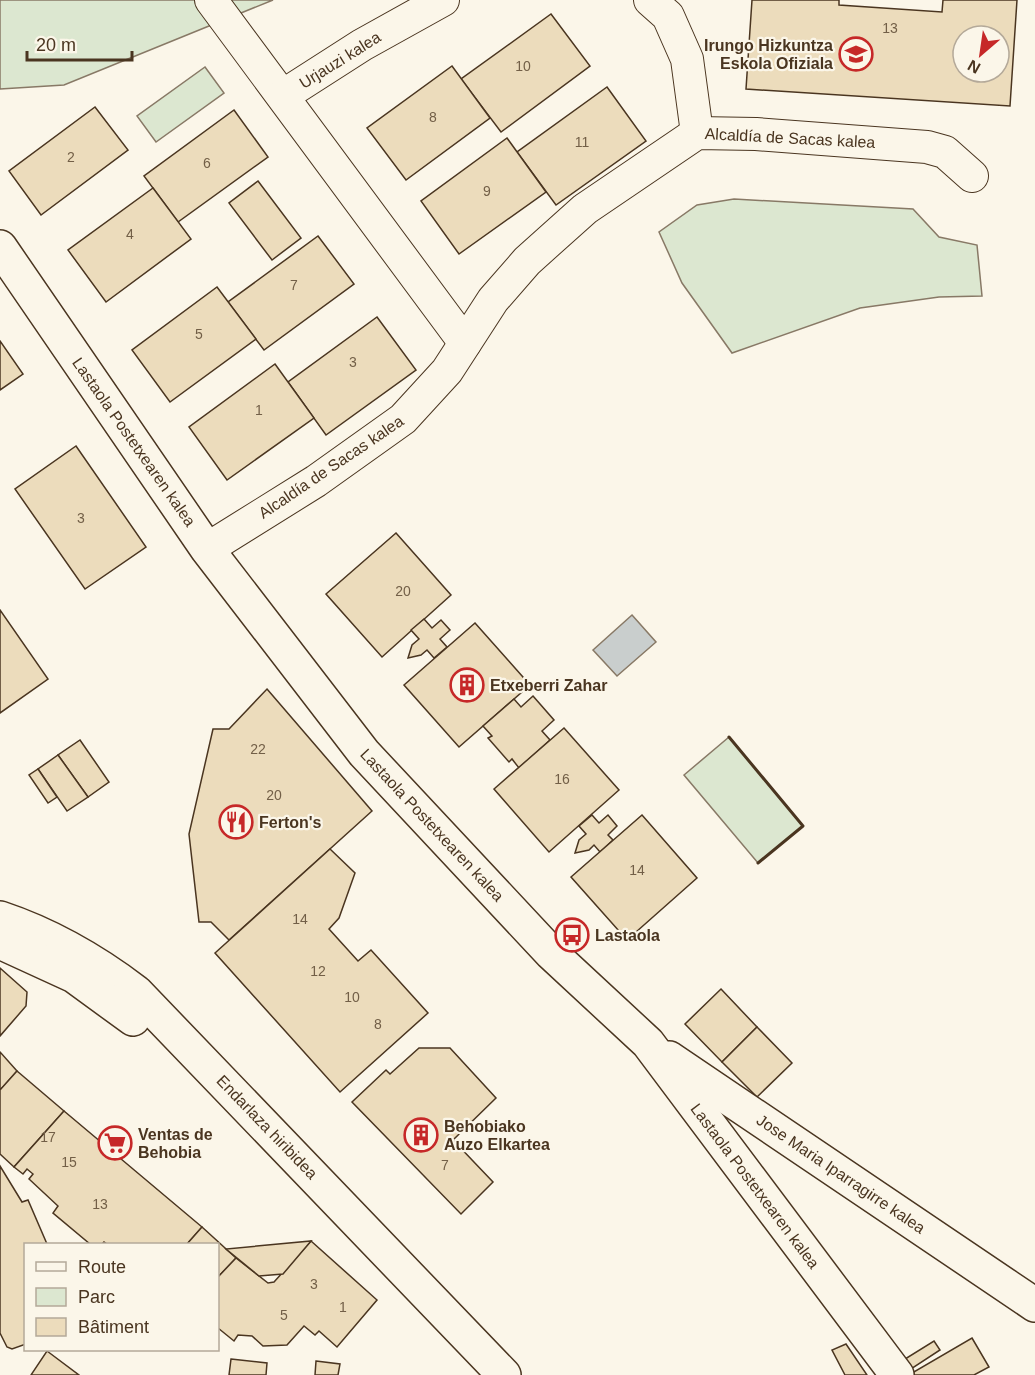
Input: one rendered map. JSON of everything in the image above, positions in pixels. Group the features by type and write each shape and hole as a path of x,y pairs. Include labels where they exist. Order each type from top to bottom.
{"street":[{"path":"212,0 284,95"},
{"name":"Urjauzi kalea","path":"443,0 362,45 284,95 465,343"},
{"path":"650,0 668,16 687,59 697,133"},
{"name":"Alcaldía de Sacas kalea","path":"207,549 316,481 403,419 447,371 493,300 536,254 585,209 697,133 756,134 927,147 945,152 972,176"},
{"name":"Lastaola Postetxearen kalea","path":"0,247 207,549 364,753 551,953 648,1043 897,1375"},
{"name":"Endarlaza hiribidea","path":"0,918 52,938 81,954 136,992 504,1375"},
{"name":"Endarlaza hiribidea","path":"0,942 74,976 111,1001 145,1029 471,1375"},
{"name":"Jose Maria Iparragirre kalea","path":"648,1043 1035,1305"}],"green space":[{"path":"0,0 273,0 64,85 0,89"},
{"path":"205,67 224,93 156,142 137,116"},
{"path":"734,199 913,209 939,237 977,245 982,296 939,297 860,308 732,353 682,283 659,232 697,205"},
{"path":"729,737 803,826 758,863 684,775"}],"shaded area":[{"path":"632,615 656,642 617,676 593,650"}],"building":[{"name":"Irungo Hizkuntza Eskola Ofiziala","path":"752,0 839,0 839,5 942,12 943,0 1017,0 1010,106 746,89"},
{"path":"551,14 590,66 501,132 461,79"},
{"path":"452,66 490,118 406,180 367,128"},
{"path":"607,87 646,141 556,205 517,152"},
{"path":"95,107 128,150 41,215 9,171"},
{"path":"234,110 268,157 178,222 144,176"},
{"path":"507,138 546,192 459,254 421,201"},
{"path":"258,181 301,238 272,260 229,203"},
{"path":"153,188 191,239 106,302 68,250"},
{"path":"318,236 354,284 264,350 228,302"},
{"path":"217,287 256,339 170,402 132,350"},
{"path":"377,317 416,370 326,435 288,382"},
{"path":"0,341 23,374 0,390"},
{"path":"275,364 314,418 227,480 189,427"},
{"path":"76,446 146,547 85,589 15,489"},
{"path":"396,533 451,595 382,657 326,594"},
{"path":"0,610 48,679 0,713"},
{"path":"424,619 432,628 441,620 450,630 440,639 447,647 434,658 427,650 421,655 408,658 412,645 419,639 411,630"},
{"name":"Etxeberri Zahar","path":"475,623 530,685 459,747 404,685"},
{"path":"267,689 372,811 229,940 211,922 199,922 189,834 213,729 229,729"},
{"path":"533,696 554,720 542,731 550,740 519,768 512,759 509,762 488,738 492,736 483,726 514,699 521,707"},
{"name":"Etxeberri Zahar","path":"564,728 619,790 549,852 494,789"},
{"path":"80,740 109,782 88,797 58,755"},
{"path":"58,755 88,797 67,811 38,769"},
{"path":"38,769 57,797 48,803 29,775"},
{"path":"592,815 599,823 608,815 617,826 608,835 613,840 600,852 594,845 589,850 575,853 579,840 586,834 579,826"},
{"path":"642,815 697,878 627,940 571,877"},
{"path":"330,849 355,873 339,918 329,929 358,961 371,950 428,1013 340,1092 215,953"},
{"path":"0,968 27,992 26,1006 0,1036"},
{"path":"721,989 757,1027 722,1062 685,1024"},
{"path":"757,1027 792,1063 757,1097 722,1062"},
{"name":"Behobiako Auzo Elkartea","path":"419,1048 450,1048 496,1098 453,1140 493,1182 461,1214 352,1102 386,1070 390,1074"},
{"path":"0,1052 17,1071 0,1090"},
{"path":"17,1071 64,1111 14,1167 0,1154 0,1090"},
{"path":"64,1111 202,1227 188,1243 89,1243 53,1213 58,1206 29,1179 33,1174 27,1169 23,1174 14,1167"},
{"path":"0,1166 22,1202 28,1200 47,1243 24,1243 24,1345 12,1349 7,1347 0,1333"},
{"path":"202,1227 236,1258 219,1276 219,1243 188,1243"},
{"path":"311,1241 377,1300 337,1347 319,1331 315,1335 304,1326 287,1345 263,1346 252,1336 238,1335 234,1341 219,1329 219,1276 236,1258 268,1283 274,1282"},
{"path":"311,1241 283,1274 259,1276 226,1249"},
{"path":"972,1338 989,1367 974,1375 913,1375 912,1373"},
{"path":"934,1341 940,1350 911,1369 905,1359"},
{"path":"846,1344 867,1375 845,1375 832,1350"},
{"path":"47,1351 79,1375 31,1375"},
{"path":"231,1359 267,1363 266,1375 229,1375"},
{"path":"316,1361 340,1364 338,1375 315,1375"}],"wall":[{"path":"729,737 803,826 758,863"}],"place":[{"name":"Irungo Hizkuntza Eskola Ofiziala","path":"856,54"},
{"name":"Etxeberri Zahar","path":"467,685"},
{"name":"Ferton's","path":"236,822"},
{"name":"Lastaola","path":"572,935"},
{"name":"Behobiako Auzo Elkartea","path":"421,1135"},
{"name":"Ventas de Behobia","path":"115,1143"}]}
